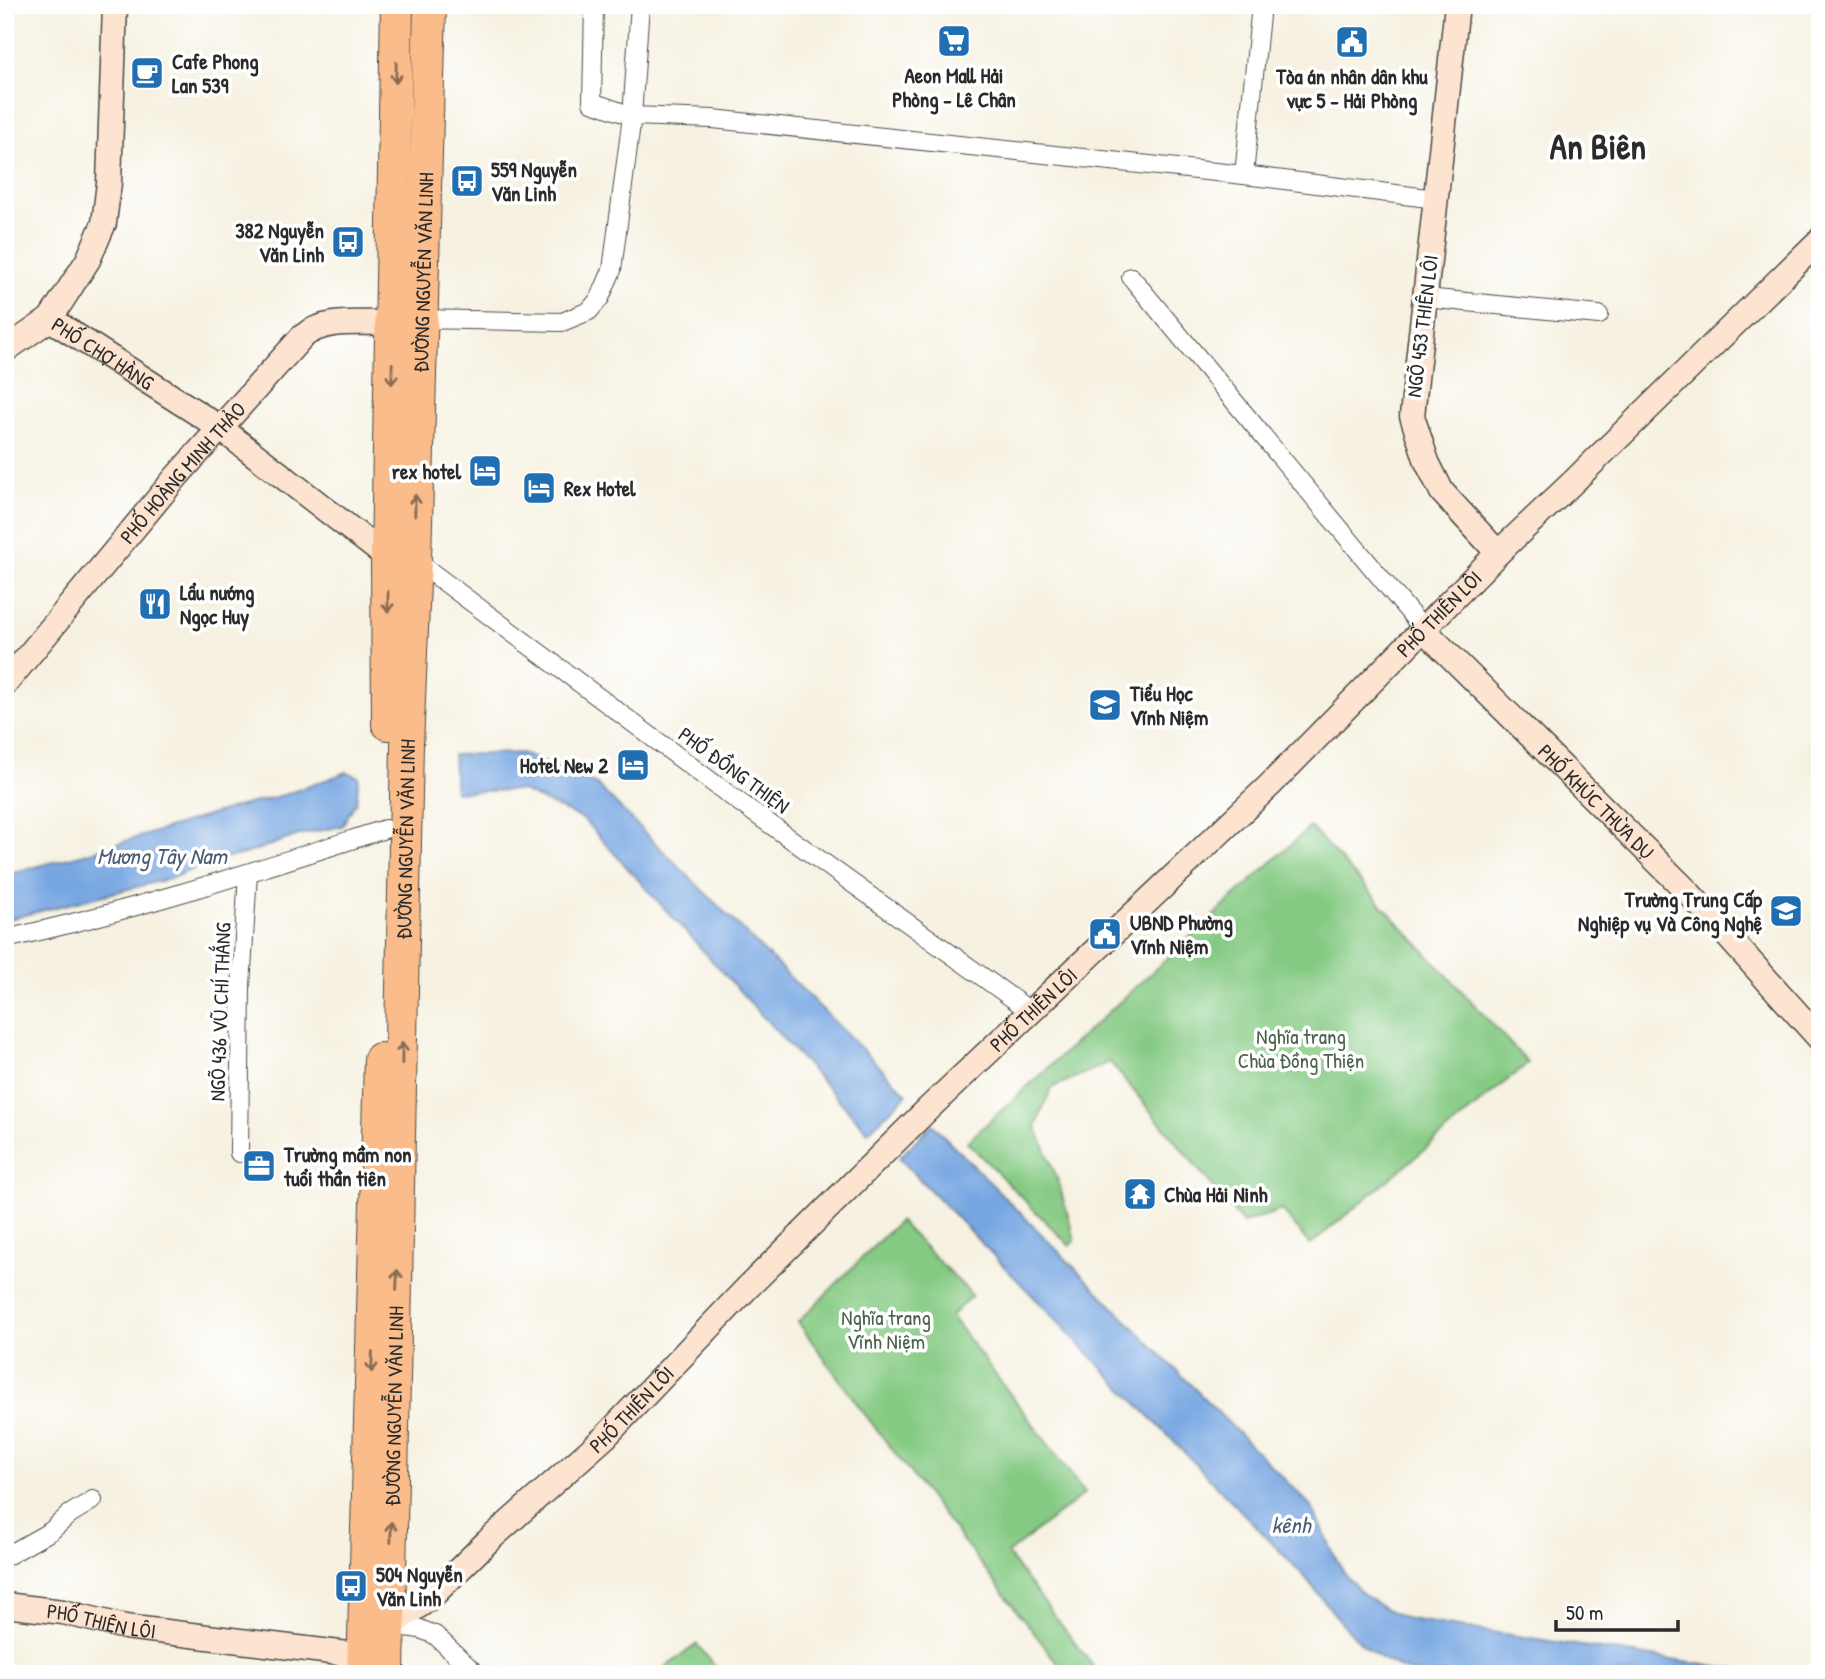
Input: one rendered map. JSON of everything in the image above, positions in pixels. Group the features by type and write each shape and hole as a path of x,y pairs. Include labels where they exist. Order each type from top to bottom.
{"highway":[{"name":"ĐƯỜNG NGUYỄN VĂN LINH","path":"388,1674 396,822 406,321 397,5"},
{"name":"ĐƯỜNG NGUYỄN VĂN LINH","path":"406,321 430,5"},
{"name":"ĐƯỜNG NGUYỄN VĂN LINH","path":"364,1661 396,822"}],"street":[{"name":"PHỐ CHỢ HÀNG","path":"115,5 109,183 104,223 88,260 50,319 219,427 401,559"},
{"path":"594,5 592,102 632,116 713,119 1436,198"},
{"path":"406,321 562,323 589,311 600,298 612,270 632,116 640,5"},
{"path":"1244,175 1261,5"},
{"name":"NGÕ 453 THIÊN LÔI","path":"1457,5 1412,416 1427,462 1443,492 1498,553"},
{"name":"PHỐ THIÊN LÔI","path":"5,1605 63,1612 125,1627 193,1637 348,1654 364,1661 390,1625 429,1599 488,1541 605,1437 747,1288 887,1149 1270,785 1498,553 1820,240"},
{"path":"1131,277 1424,630"},
{"path":"1426,298 1599,315"},
{"path":"5,350 50,319"},
{"name":"PHỐ HOÀNG MINH THẢO","path":"5,684 219,427 312,329 327,324 406,321"},
{"name":"PHỐ ĐỒNG THIỆN","path":"401,559 1030,1011"},
{"name":"PHỐ KHÚC THỪA DỤ","path":"1424,630 1688,892 1820,1040"},
{"path":"5,939 60,927 248,873 396,822"},
{"name":"NGÕ 436 VŨ CHÍ THẮNG","path":"239,1153 241,986 248,873"},
{"path":"5,1557 51,1531 70,1514 93,1500"},
{"path":"390,1625 421,1629 435,1635 476,1674"}],"green space":[{"name":"Nghĩa trang Chùa Đồng Thiện","path":"1310,827 1528,1063 1310,1245 1282,1210 1243,1223 1110,1062 1051,1088 1036,1126 1057,1178 1075,1240 1070,1246 967,1142"},
{"name":"Nghĩa trang Vĩnh Niệm","path":"899,1221 972,1295 951,1316 1085,1493 1007,1554 1099,1674 1066,1674 860,1408 798,1322"},
{"path":"697,1644 721,1674 666,1674 663,1669"}],"water":[{"path":"521,753 597,785 907,1094 868,1132 583,819 520,790 455,792 453,755"},
{"name":"Mương Tây Nam","path":"347,772 359,777 356,802 342,826 299,835 248,853 207,863 172,878 5,920 5,875 284,795"},
{"name":"kênh","path":"932,1124 1310,1505 1344,1572 1358,1590 1376,1603 1408,1619 1762,1674 1419,1674 1383,1659 1354,1636 1305,1577 899,1158"}],"place":[{"name":"Aeon Mall Hải Phòng - Lê Chân","path":"954,41"},
{"name":"Tòa án nhân dân khu vực 5 - Hải Phòng","path":"1352,42"},
{"name":"Cafe Phong Lan 539","path":"147,73"},
{"name":"559 Nguyễn Văn Linh","path":"467,181"},
{"name":"382 Nguyễn Văn Linh","path":"348,242"},
{"name":"rex hotel","path":"485,471"},
{"name":"Rex Hotel","path":"539,488"},
{"name":"Lẩu nướng Ngọc Huy","path":"155,604"},
{"name":"Tiểu Học Vĩnh Niệm","path":"1105,705"},
{"name":"Hotel New 2","path":"633,765"},
{"name":"Trường Trung Cấp Nghiệp vụ Và Công Nghệ","path":"1786,911"},
{"name":"UBND Phường Vĩnh Niệm","path":"1105,934"},
{"name":"Trường mầm non tuổi thần tiên","path":"259,1166"},
{"name":"Chùa Hải Ninh","path":"1140,1194"},
{"name":"504 Nguyễn Văn Linh","path":"351,1586"}],"district":[{"name":"An Biên","path":"1598,146"}]}
